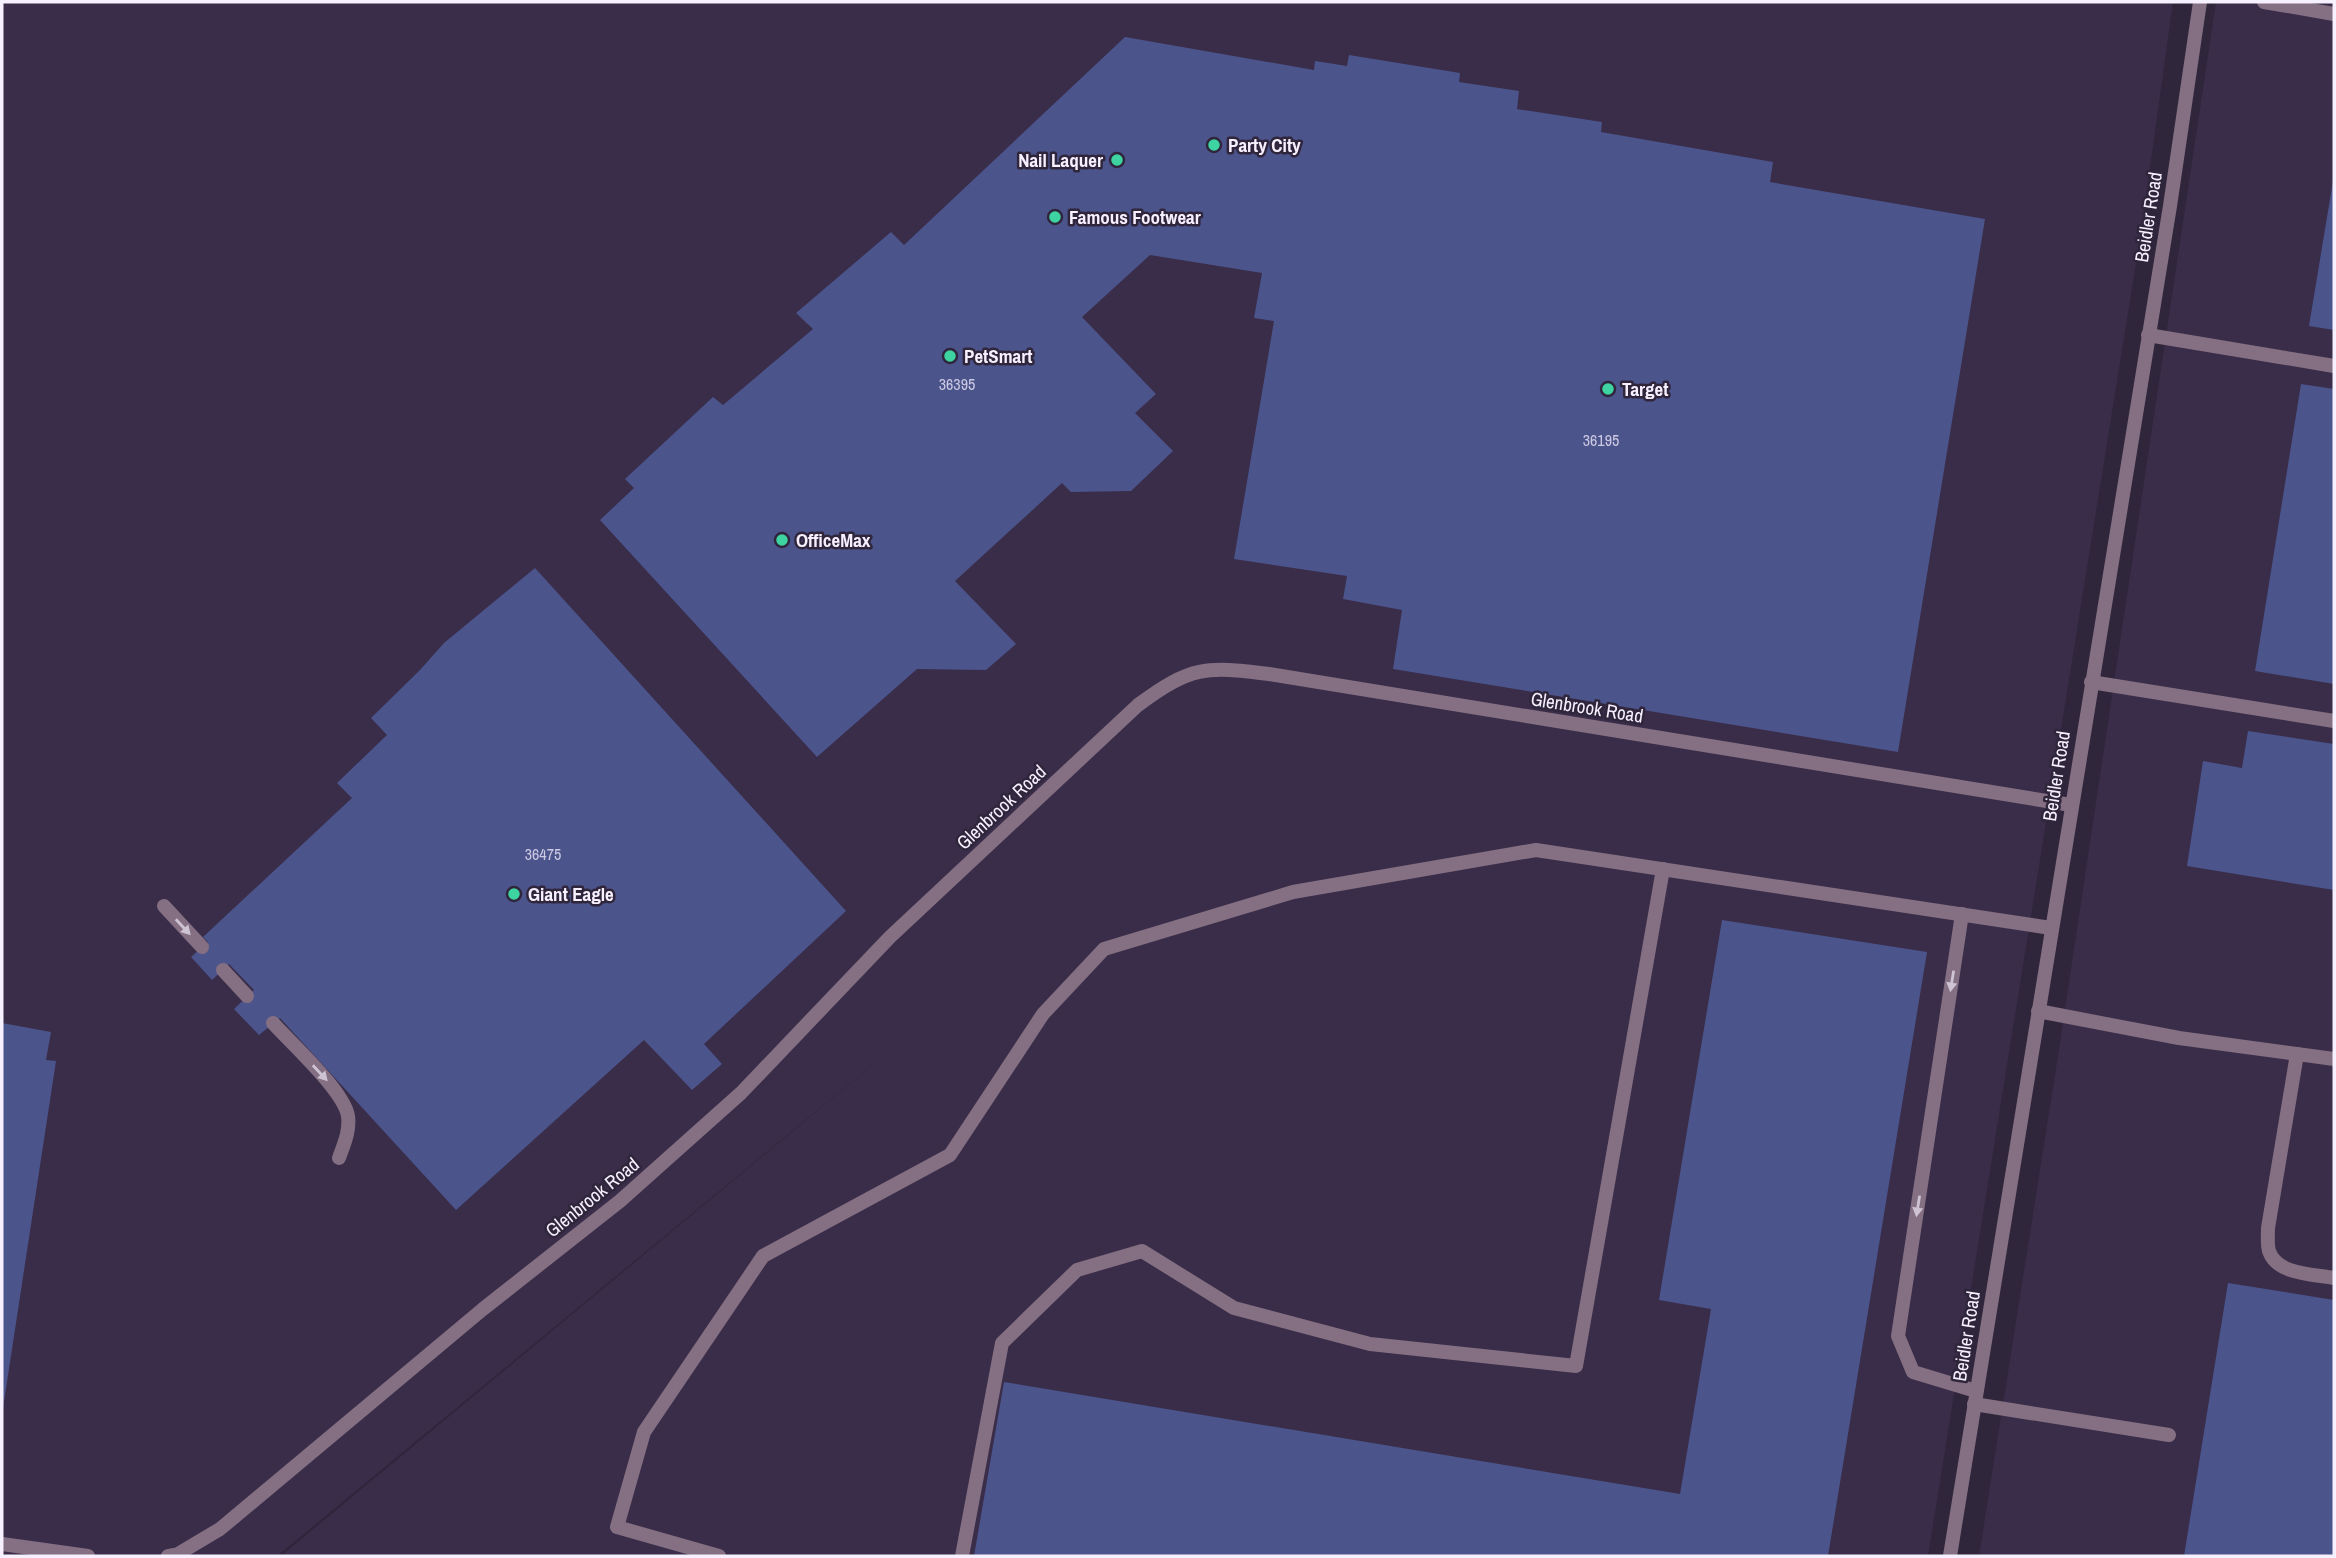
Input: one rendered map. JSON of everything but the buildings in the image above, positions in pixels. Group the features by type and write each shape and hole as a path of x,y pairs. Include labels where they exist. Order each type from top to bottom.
{"street":[{"name":"Beidler Road","path":"1950,1556 2200,2"},
{"path":"2264,2 2334,14"},
{"path":"2148,335 2334,366"},
{"name":"Glenbrook Road","path":"168,1556 220,1529 483,1309 620,1201 741,1093 890,937 1138,705 1190,673 1222,668 1269,674 2071,805"},
{"path":"2091,682 2334,721"},
{"path":"719,1556 617,1527 644,1432 763,1256 950,1155 1044,1014 1104,949 1293,892 1536,850 2051,928"},
{"path":"962,1556 1002,1342 1077,1270 1142,1251 1234,1308 1370,1344 1576,1366 1663,869"},
{"path":"164,906 202,947"},
{"path":"1962,914 1898,1336 1913,1372 1975,1397 2169,1435"},
{"path":"223,970 247,996"},
{"path":"2038,1011 2179,1038 2334,1059"},
{"path":"273,1023 330,1084 348,1113 347,1136 339,1158"},
{"path":"2297,1054 2268,1228 2268,1249 2275,1262 2293,1271 2334,1278"},
{"path":"2,1544 88,1556"}],"shaded area":[{"path":"2,2 2173,2 2141,232 1928,1556 281,1556 900,1042 277,1556 2,1556"},
{"path":"2216,2 2334,2 2334,1556 1979,1556 2058,1056"}],"place":[{"name":"Party City","path":"1214,145"},
{"name":"Nail Laquer","path":"1117,160"},
{"name":"Famous Footwear","path":"1055,217"},
{"name":"PetSmart","path":"950,356"},
{"name":"Target","path":"1608,389"},
{"name":"OfficeMax","path":"782,540"},
{"name":"Giant Eagle","path":"514,894"}]}
